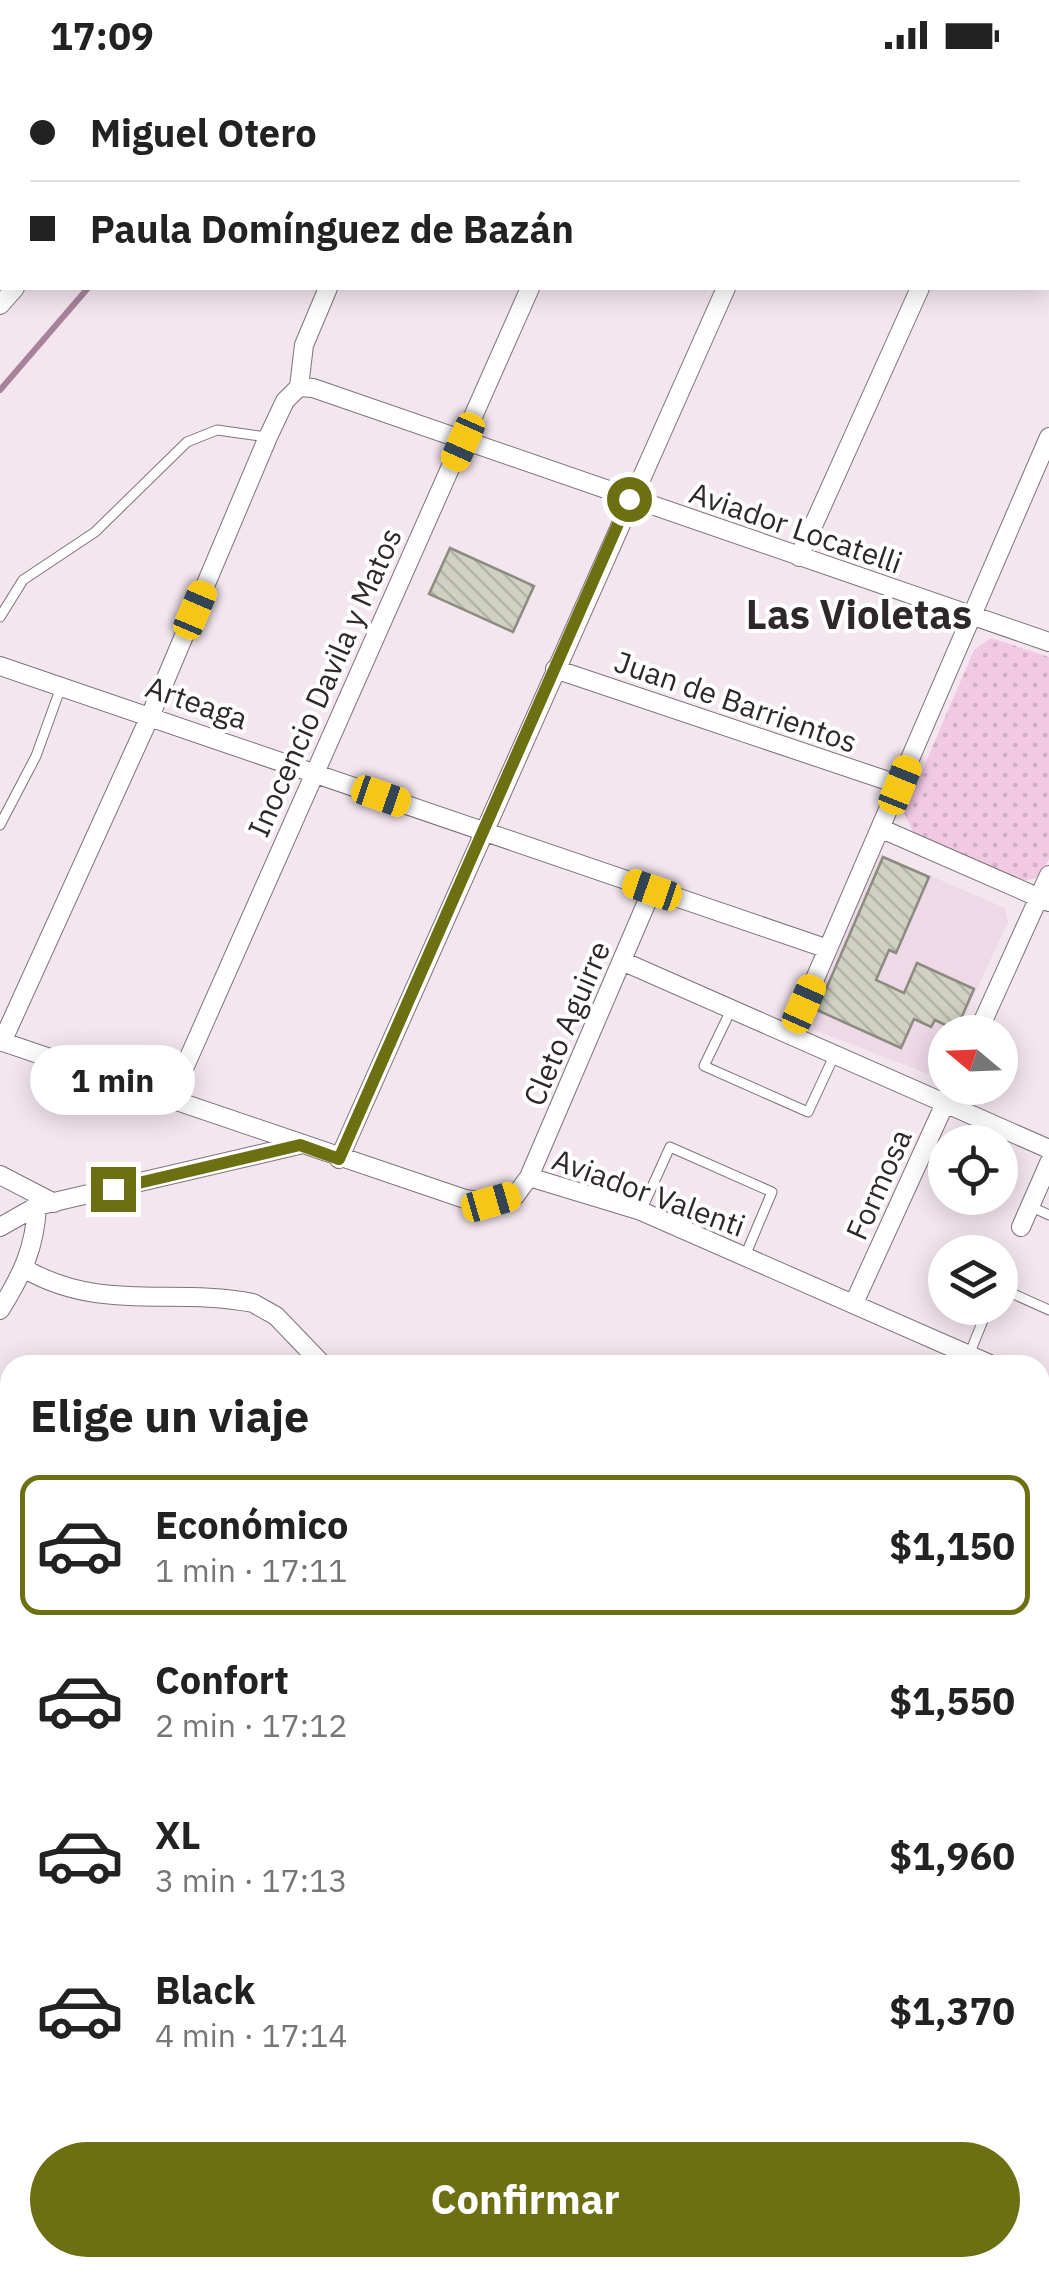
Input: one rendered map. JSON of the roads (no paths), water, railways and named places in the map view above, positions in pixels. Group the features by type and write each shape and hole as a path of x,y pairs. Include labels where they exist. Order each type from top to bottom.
{"street":[{"path":"1,1042 151,714 284,401 299,387 304,345 327,290"},
{"name":"Inocencio Davila y Matos","path":"170,1100 529,290"},
{"path":"339,1159 725,290"},
{"path":"800,557 919,290"},
{"name":"Aviador Locatelli","path":"299,387 312,388 1049,642"},
{"path":"792,1032 1049,437"},
{"name":"Arteaga","path":"0,666 151,714 828,948"},
{"name":"Juan de Barrientos","path":"555,668 900,785"},
{"path":"882,829 1044,900"},
{"path":"986,1015 1044,900 1049,875"},
{"name":"Cleto Aguirre","path":"529,1177 652,890"},
{"path":"622,961 835,1053 928,1087"},
{"name":"Aviador Valenti","path":"1,1042 339,1159 478,1202 514,1196 529,1177 642,1212 968,1355"},
{"name":"Formosa","path":"854,1303 944,1105"},
{"path":"968,1105 1049,1148"},
{"path":"0,1227 45,1204 300,1145"},
{"path":"1021,1227 1049,1163"},
{"path":"0,1175 45,1204"},
{"path":"0,1310 25,1269 45,1204"},
{"path":"25,1269 65,1289 94,1294 253,1303 276,1316 313,1355"}],"lane":[{"path":"0,617 23,580 95,532 187,442 217,430 268,437"},
{"path":"0,825 36,756 62,685"},
{"path":"732,1007 704,1066 808,1112 835,1053"},
{"path":"642,1212 670,1147 772,1192 745,1256"},
{"path":"1030,1206 1049,1215"},
{"path":"1018,1296 1049,1310"},
{"path":"968,1355 981,1325"}],"waterway":[{"path":"0,390 86,290"}],"district":[{"name":"Las Violetas","path":"859,614"}]}
